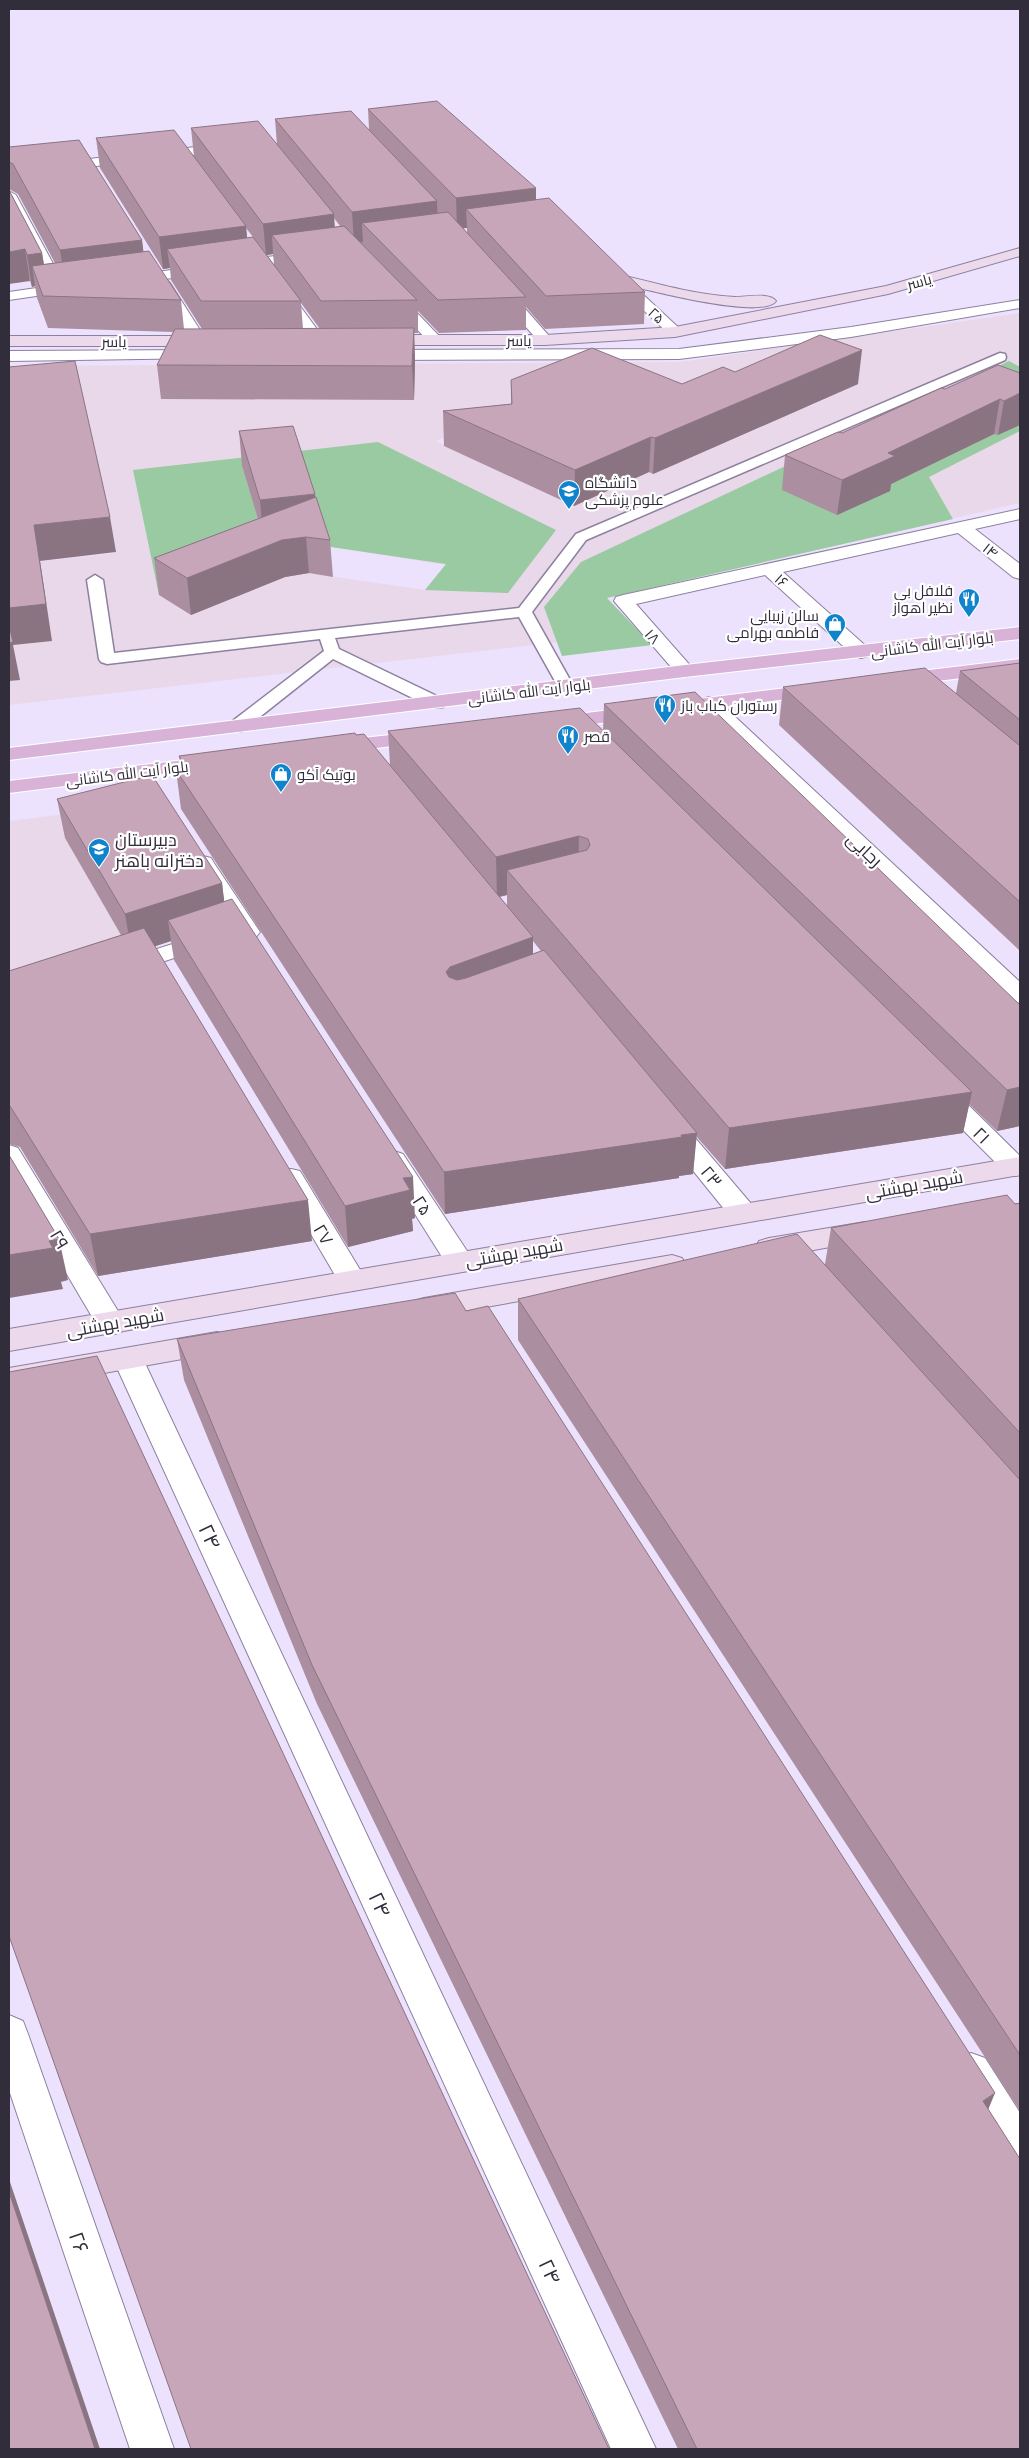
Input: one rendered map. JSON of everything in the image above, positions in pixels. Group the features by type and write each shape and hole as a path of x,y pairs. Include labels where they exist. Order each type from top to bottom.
{"main road":[{"name":"یاسر","path":"364,348 436,341 545,340 674,332 888,290 1020,252"},
{"path":"617,278 691,298 748,302 888,290"},
{"path":"297,340 336,340"},
{"name":"یاسر","path":"9,341 200,341 216,348"},
{"name":"بلوار آیت الله کاشانی","path":"9,754 437,703 685,671 1020,633"},
{"name":"بلوار آیت الله کاشانی","path":"873,683 1020,665"},
{"name":"بلوار آیت الله کاشانی","path":"539,724 834,688"},
{"path":"318,750 443,735"},
{"name":"بلوار آیت الله کاشانی","path":"9,787 240,759"},
{"name":"شهید بهشتی","path":"9,1340 112,1324 459,1261 1017,1166"},
{"path":"747,1252 893,1227"},
{"path":"398,1312 698,1260"},
{"path":"9,1379 244,1339"}],"street":[{"path":"9,172 247,146"},
{"path":"182,153 194,168"},
{"path":"88,163 98,179"},
{"path":"9,195 59,289"},
{"path":"249,246 316,339"},
{"path":"108,282 330,252"},
{"path":"148,260 200,341"},
{"name":"۲۵","path":"603,265 674,332"},
{"path":"492,280 545,340"},
{"path":"9,296 88,285"},
{"path":"383,285 436,341"},
{"path":"364,348 679,354 851,332 1020,304"},
{"path":"9,356 216,348"},
{"path":"769,569 1020,514"},
{"name":"۱۴","path":"961,527 1020,573"},
{"name":"۱۸","path":"685,671 623,601 769,569"},
{"name":"۱۶","path":"769,569 861,652"},
{"path":"902,679 924,698"},
{"name":"رجایی","path":"709,703 1020,994"},
{"path":"567,721 588,742"},
{"path":"356,745 376,768"},
{"path":"143,771 159,795"},
{"path":"191,845 261,952"},
{"path":"101,974 162,964 245,927"},
{"name":"۲۱","path":"924,1076 1017,1166"},
{"name":"۲۳","path":"655,1107 742,1213"},
{"name":"۲۵","path":"384,1144 459,1261"},
{"name":"۲۹","path":"9,1154 112,1324"},
{"name":"۲۷","path":"280,1160 352,1280"},
{"path":"786,1246 805,1268"},
{"path":"475,1299 494,1328"},
{"name":"۲۴","path":"128,1358 634,2449"},
{"name":"۲۶","path":"9,2034 152,2449"},
{"path":"956,2048 1020,2149"}],"lane":[{"path":"95,580 107,659 524,612 581,537 1000,357"},
{"path":"524,612 566,687"},
{"path":"326,634 332,652 437,703"},
{"path":"236,727 332,652"}],"shaded area":[{"name":"دانشگاه علوم پزشکی","path":"1020,313 1020,503 607,598 640,633 9,705 9,681 19,680 9,664 9,565 115,553 9,401 9,366 680,362","holes":["858,384 808,407 767,391","488,420 536,441 482,463 436,441","677,420 771,422 727,442","321,541 331,547 446,565 425,590 309,573 285,577 191,615 267,547"]},
{"name":"دبیرستان دخترانه باهنر","path":"148,804 223,922 9,989 9,821"}],"green space":[{"path":"1009,361 1020,367 1020,431 929,477 953,519 607,598 652,645 562,656 544,607 581,562"},
{"path":"378,442 556,530 508,593 425,590 446,564 331,547 321,541 242,466 267,547 263,554 159,595 133,470"}],"building":[{"path":"437,101 536,188 456,198 368,109"},
{"path":"351,111 437,201 352,212 275,119"},
{"path":"258,121 334,214 263,224 191,128"},
{"path":"174,130 246,226 159,237 96,138"},
{"path":"79,140 142,240 60,250 13,164 9,162 9,147"},
{"path":"9,190 42,253 27,255 25,249 9,252"},
{"path":"549,198 645,292 546,296 466,209"},
{"path":"448,212 526,297 438,300 362,223"},
{"path":"344,226 417,300 321,301 272,235"},
{"path":"253,237 301,301 201,301 167,249"},
{"path":"149,251 181,300 43,296 32,266"},
{"path":"414,328 412,366 157,365 175,329"},
{"path":"820,335 862,350 575,470 443,411 512,404 511,380 592,348 682,384 723,367 735,372"},
{"path":"75,361 110,517 34,525 46,604 9,608 9,367"},
{"path":"998,365 1020,373 1020,393 1004,401 1000,399 888,453 895,456 842,480 785,455 838,432 842,433 941,388 945,389"},
{"path":"293,426 315,494 260,500 239,431"},
{"path":"316,497 330,540 306,537 282,540 187,578 154,558"},
{"path":"9,625 13,642 9,643"},
{"path":"1020,663 1020,720 960,671"},
{"path":"925,668 1020,746 1020,902 783,687"},
{"path":"695,692 1020,1005 1020,1087 1007,1090 604,704"},
{"path":"580,708 972,1092 729,1128 507,870 587,850 590,845 588,839 579,836 496,857 388,731"},
{"path":"355,733 356,735 364,734 533,937 450,967 446,972 449,977 457,980 466,978 544,950 697,1133 681,1135 682,1137 444,1172 176,770 186,767 179,756"},
{"path":"152,775 222,883 125,914 57,799"},
{"path":"232,899 413,1177 403,1178 410,1190 345,1206 168,920"},
{"path":"144,928 308,1200 90,1234 9,1106 9,971"},
{"path":"9,1155 59,1239 49,1241 53,1248 9,1255"},
{"path":"1007,1195 1015,1204 1020,1203 1020,1433 831,1228"},
{"path":"797,1234 1020,1480 1020,2055 518,1299"},
{"path":"455,1293 466,1311 488,1306 995,2093 983,2101 1020,2159 1020,2449 697,2449 312,1665 177,1339"},
{"path":"97,1356 609,2449 191,2449 9,1936 9,1372"},
{"path":"9,2192 95,2449 9,2449"}],"place":[{"name":"دانشگاه علوم پزشکی","path":"569,510"},
{"name":"فلافل بی نظیر اهواز","path":"969,618"},
{"name":"سالن زیبایی فاطمه بهرامی","path":"835,643"},
{"name":"رستوران کباب باز","path":"665,724"},
{"name":"قصر","path":"568,755"},
{"name":"بوتیک آکو","path":"281,793"},
{"name":"دبیرستان دخترانه باهنر","path":"99,868"}]}
